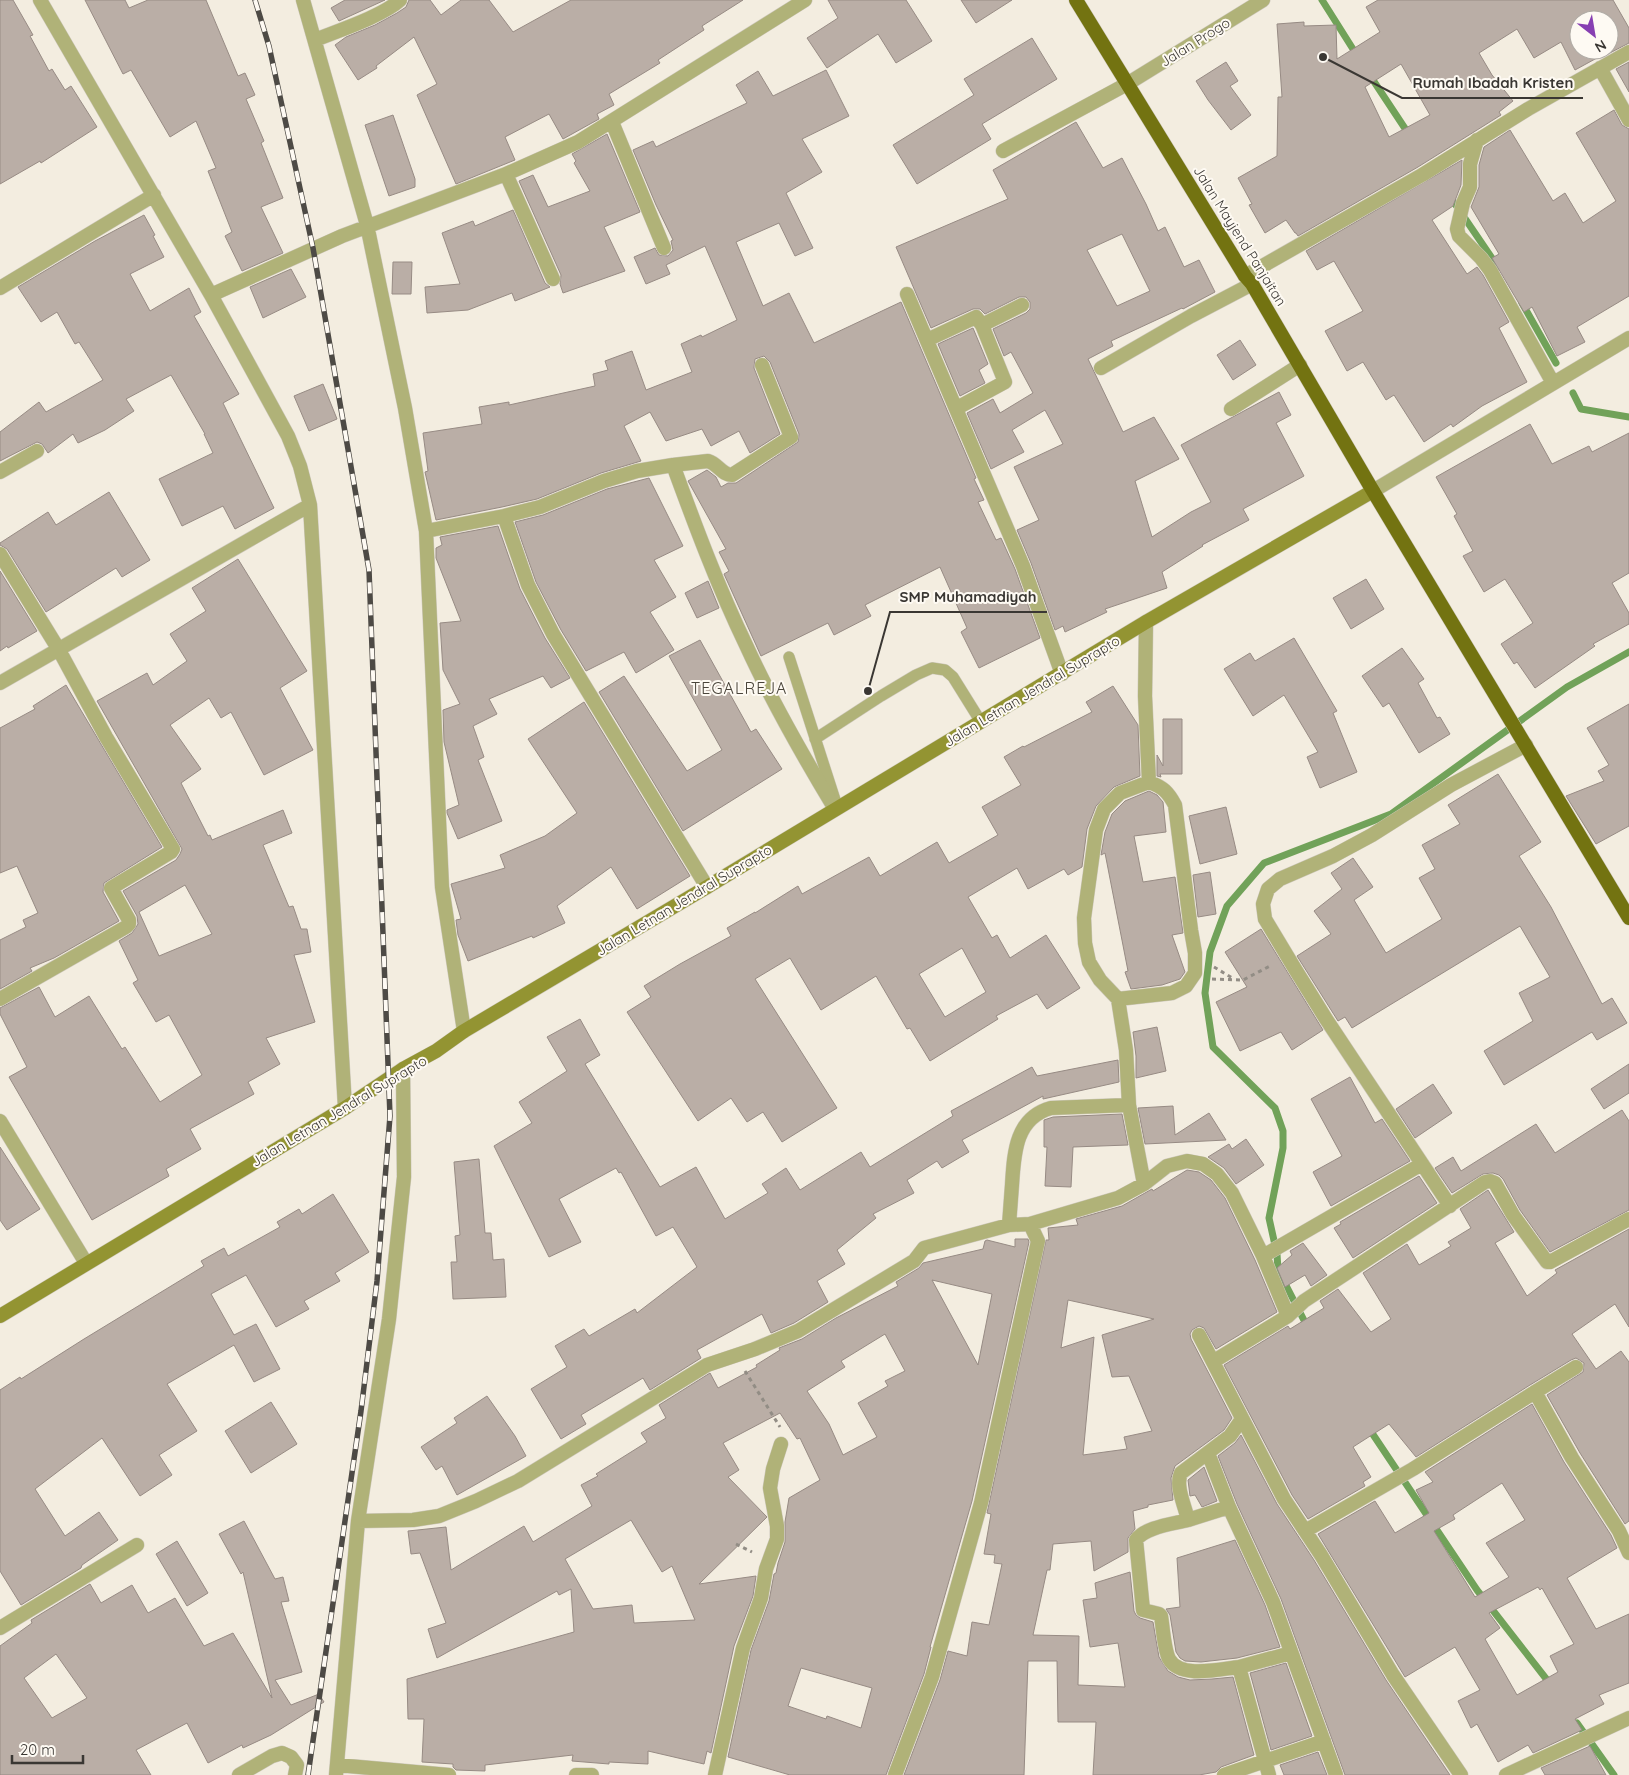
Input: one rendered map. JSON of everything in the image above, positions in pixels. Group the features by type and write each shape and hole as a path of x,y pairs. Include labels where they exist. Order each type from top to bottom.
{"highway":[{"name":"Jalan Mayjend Panjaitan","path":"1076,0 1300,364 1373,491 1629,918"}],"main road":[{"name":"Jalan Letnan Jendral Suprapto","path":"0,1316 345,1108 403,1069 436,1051 464,1031 1146,622 1373,491"}],"street":[{"path":"40,0 210,294 288,436 300,466 310,505 345,1108"},
{"path":"304,0 367,226 405,408 426,530 442,887 464,1031"},
{"path":"315,40 370,17 400,0"},
{"path":"210,294 367,226 506,174 578,142 805,0"},
{"name":"Jalan Progo","path":"1003,151 1127,84 1263,0"},
{"path":"1100,368 1191,316 1528,109 1629,52"},
{"path":"1600,68 1629,120"},
{"path":"612,122 664,248"},
{"path":"1477,140 1470,164 1470,187 1463,203 1456,229 1458,236 1481,258 1490,270 1553,382"},
{"path":"506,174 553,279"},
{"path":"0,288 154,195"},
{"path":"908,294 1023,566 1062,674"},
{"path":"982,325 1022,305"},
{"path":"928,340 976,317 982,325 1004,382 957,408"},
{"path":"1373,491 1629,338"},
{"path":"1231,409 1300,364"},
{"path":"426,530 504,516 540,507 604,480 637,471 708,461 726,474 732,475 792,437 762,365"},
{"path":"0,472 37,451"},
{"path":"672,465 746,646 782,717 837,809"},
{"path":"0,684 310,505"},
{"path":"504,516 528,585 553,634 707,887"},
{"path":"0,554 173,849 111,888 128,920 129,924 126,927 0,999"},
{"path":"1146,622 1145,696 1149,782"},
{"path":"1450,1206 1326,1019 1265,919 1263,904 1268,889 1280,879 1334,856 1372,835 1524,742"},
{"path":"1116,997 1172,993 1186,986 1195,973 1194,947 1175,805 1169,793 1161,786 1149,782 1120,793 1104,809 1096,830 1084,918 1085,943 1089,962 1100,980 1116,997 1126,1050 1129,1105 1144,1184"},
{"path":"403,1069 404,1177 389,1319 358,1521 336,1770 449,1775"},
{"path":"1009,1225 1013,1160 1017,1140 1032,1118 1041,1111 1051,1108 1129,1105"},
{"path":"0,1122 86,1263"},
{"path":"358,1521 413,1520 439,1516 476,1502 518,1481 707,1366 798,1331 914,1261 924,1248 1009,1225 1030,1224 1118,1198 1144,1184 1167,1166 1187,1162 1203,1164 1217,1174 1232,1193 1267,1254 1289,1314"},
{"path":"1267,1254 1422,1164"},
{"path":"1214,1361 1289,1314 1304,1301 1485,1182 1495,1183 1513,1215 1549,1262 1629,1219"},
{"path":"895,1775 932,1677 981,1503 1038,1241 1030,1224"},
{"path":"1199,1334 1284,1499 1394,1674 1461,1775"},
{"path":"1305,1531 1413,1469 1576,1367"},
{"path":"1535,1392 1572,1458 1624,1529 1629,1553"},
{"path":"1188,1520 1178,1479 1181,1473 1230,1436 1242,1419"},
{"path":"715,1775 743,1648 761,1598 766,1570 777,1539 777,1526 770,1488 781,1444"},
{"path":"1208,1453 1229,1507 1272,1602 1336,1775"},
{"path":"1229,1507 1147,1531 1140,1535 1136,1540 1143,1610 1161,1616 1168,1657 1174,1666 1181,1669 1200,1671 1239,1667 1291,1653"},
{"path":"0,1628 137,1545"},
{"path":"1239,1667 1267,1768"},
{"path":"1506,1775 1629,1718"},
{"path":"1224,1775 1267,1768 1324,1741"},
{"path":"239,1775 272,1756 282,1753 291,1757 297,1765 295,1775"},
{"path":"576,1775 589,1775"}],"lane":[{"path":"789,657 837,809"},
{"path":"815,739 916,675 932,668 945,670 953,677 981,722"}],"path":[{"path":"1218,978 1243,980 1287,956"},
{"path":"1218,970 1235,980"},
{"path":"735,1356 778,1422 781,1431 781,1444"}],"building":[{"path":"0,0 13,0 33,35 30,36 49,71 52,69 65,90 71,86 97,127 41,163 40,161 0,184"},
{"path":"85,0 125,0 129,8 148,0 206,0 238,76 245,73 255,95 246,99 264,141 261,143 283,198 261,207 283,253 242,271 225,236 232,232 208,171 216,168 196,121 170,137 131,70 123,74"},
{"path":"345,0 385,0 339,21 331,8"},
{"path":"409,0 430,0 441,15 461,0 489,0 513,32 571,0 743,0 702,26 704,30 658,60 660,63 609,94 614,105 597,114 599,119 563,139 549,114 505,137 515,160 456,184 417,95 437,84 414,37 376,66 377,68 358,80 335,45 346,37 397,13 406,7"},
{"path":"828,0 906,0 932,41 896,63 878,34 827,68 807,38 838,18"},
{"path":"961,0 1012,0 976,23"},
{"path":"1378,0 1613,0 1619,10 1569,10 1569,58 1561,42 1534,58 1517,29 1479,53 1492,75 1513,101 1499,112 1501,115 1418,167 1298,236 1286,220 1265,233 1249,205 1252,204 1238,178 1277,156 1278,97 1282,97 1277,24 1304,22 1304,26 1336,25 1337,59 1380,32 1366,7","holes":["1401,64 1430,115 1389,137 1365,87"]},
{"path":"1619,10 1629,28 1629,43 1619,48"},
{"path":"1032,38 1057,79 982,124 991,139 917,184 893,145 974,95 964,79"},
{"path":"1570,60 1593,60 1575,70"},
{"path":"1226,62 1238,81 1230,86 1251,115 1231,130 1196,81"},
{"path":"1629,62 1629,92 1616,69"},
{"path":"826,70 849,116 802,139 822,172 786,193 813,248 795,256 779,223 736,242 763,306 789,293 814,343 901,302 976,478 974,479 984,500 978,502 996,540 1001,538 1015,569 1040,638 979,668 961,632 967,628 940,567 865,605 871,616 834,635 828,623 761,656 724,574 729,571 719,552 726,549 688,481 707,470 716,477 721,487 728,483 736,483 798,442 799,434 770,362 764,356 755,359 754,368 780,434 750,453 739,431 711,446 702,429 666,441 650,412 624,426 641,461 601,473 537,499 436,520 425,472 428,471 423,433 482,424 479,407 509,402 509,405 595,386 593,374 608,370 605,361 632,351 646,390 692,372 681,344 701,335 702,337 737,320 705,246 666,265 670,274 646,284 634,257 655,248 659,255 668,256 673,250 671,241 673,240 633,150 653,141 656,147 747,103 736,85 758,71 773,96"},
{"path":"1614,110 1622,125 1629,129 1629,296 1577,327 1585,342 1557,356 1532,307 1524,312 1492,258 1499,254 1471,207 1479,187 1479,165 1484,147 1510,130 1553,201 1565,193 1583,223 1616,201 1576,133"},
{"path":"393,115 415,179 415,187 389,196 365,125"},
{"path":"1076,122 1103,168 1122,158 1158,231 1165,227 1184,267 1199,260 1215,292 1183,309 1111,341 1113,346 1088,359 1123,432 1154,417 1179,459 1135,481 1152,537 1191,512 1211,502 1181,445 1279,392 1291,415 1276,423 1304,476 1243,509 1249,520 1202,545 1162,572 1167,588 1105,609 1107,612 1065,632 1063,626 1055,630 1017,530 1039,520 1014,467 1063,444 1045,410 1012,430 1024,452 991,469 967,413 993,399 1000,413 1033,393 1011,352 1004,356 993,329 1026,313 1030,309 1030,302 1026,297 1019,297 985,314 980,309 973,309 931,328 896,247 1008,199 993,170","holes":["1122,234 1150,291 1117,306 1087,250"]},
{"path":"607,134 640,212 604,227 625,271 563,293 560,284 561,275 519,181 533,175 548,207 590,191 574,163 576,161 572,154"},
{"path":"1462,160 1461,185 1453,206 1432,220 1467,274 1477,267 1483,275 1509,322 1499,328 1527,382 1482,406 1453,427 1451,424 1424,442 1394,395 1386,400 1363,362 1347,371 1325,331 1363,311 1334,261 1317,270 1306,251"},
{"path":"513,210 545,283 550,287 515,301 512,293 468,310 427,313 425,287 460,284 442,233 473,221 475,226"},
{"path":"144,215 164,257 130,274 150,311 189,288 201,312 194,316 239,394 223,403 274,508 235,529 223,506 182,526 159,479 213,453 205,434 171,375 126,399 134,411 105,430 78,443 73,434 48,453 42,444 37,442 0,461 0,432 39,402 46,412 103,380 79,342 75,344 57,312 41,322 18,287 95,241"},
{"path":"393,262 412,262 411,294 392,294"},
{"path":"291,269 306,297 263,318 250,287"},
{"path":"973,328 988,364 979,370 985,383 960,396 938,344"},
{"path":"1240,340 1256,365 1233,380 1217,355"},
{"path":"323,384 337,419 309,431 294,396"},
{"path":"1530,424 1552,464 1589,446 1592,452 1629,433 1629,573 1612,583 1629,613 1629,624 1593,644 1595,646 1535,688 1517,662 1514,664 1501,644 1533,623 1505,579 1484,592 1463,556 1473,551 1454,516 1457,514 1436,477"},
{"path":"649,478 683,546 654,560 676,597 650,612 674,650 636,673 624,652 586,671 561,630 536,582 515,522 543,515 607,489"},
{"path":"109,492 150,560 122,577 116,568 46,612 7,549 0,545 0,543 48,512 56,525"},
{"path":"498,526 520,589 545,638 570,678 551,688 543,676 489,699 497,714 473,726 484,757 478,760 502,821 458,839 447,813 447,810 459,805 444,742 443,710 460,704 443,670 440,623 461,621 436,558 436,548 442,545 440,537"},
{"path":"238,559 307,671 280,688 313,750 264,775 231,712 221,718 209,698 170,725 201,769 181,783 208,836 210,835 212,840 283,810 292,833 263,845 289,907 293,906 301,929 307,929 311,952 294,955 315,1022 266,1038 280,1064 248,1082 254,1094 190,1129 201,1149 166,1169 169,1176 92,1220 9,1077 27,1067 0,1014 0,1008 39,987 55,1017 89,996 122,1049 125,1047 160,1102 202,1075 169,1015 156,1022 133,983 138,980 119,941 132,933 138,924 137,916 123,891 176,860 182,849 97,701 147,673 153,685 187,661 170,634 206,611 192,588","holes":["185,885 212,934 159,956 139,912"]},
{"path":"0,571 37,631 0,651"},
{"path":"1366,579 1384,609 1351,629 1333,598"},
{"path":"708,581 719,608 697,618 685,593"},
{"path":"1294,638 1337,711 1333,713 1357,772 1320,788 1307,757 1318,752 1284,695 1253,716 1224,669 1250,653 1255,661"},
{"path":"700,640 751,732 756,729 782,769 683,831 599,692 624,676 687,771 722,750 669,656"},
{"path":"1402,648 1424,679 1418,683 1437,718 1440,717 1450,734 1419,753 1389,703 1383,707 1362,676"},
{"path":"66,685 162,847 104,883 103,892 119,921 54,958 30,968 32,971 0,989 0,940 26,927 23,920 38,913 17,866 0,873 0,728 35,709 33,706"},
{"path":"1113,686 1138,725 1140,776 1114,787 1096,806 1087,829 1082,867 1068,875 1064,869 1028,889 1017,868 968,897 992,938 997,935 1010,958 1046,935 1080,988 1047,1009 1037,994 996,1016 998,1019 930,1061 910,1028 907,1029 876,976 821,1010 790,958 755,979 837,1108 782,1142 763,1112 747,1122 731,1098 698,1121 627,1012 651,997 644,986 731,936 727,928 798,886 802,894 869,857 880,876 937,842 949,863 998,835 982,807 1021,785 1004,757 1092,712 1086,702","holes":["962,948 986,992 945,1017 919,974"]},
{"path":"584,702 690,876 637,909 611,867 557,906 565,923 533,938 532,936 468,961 458,935 456,920 461,919 451,884 505,868 500,855 545,836 577,813 528,739"},
{"path":"1629,704 1629,826 1596,844 1566,796 1604,781 1598,771 1609,765 1587,728"},
{"path":"1163,719 1182,719 1182,774 1160,774 1161,777 1157,776 1157,755 1163,766"},
{"path":"1498,774 1541,842 1519,856 1551,907 1602,1004 1612,998 1627,1023 1597,1040 1592,1032 1504,1085 1484,1051 1533,1021 1519,993 1550,977 1520,926 1352,1028 1345,1017 1338,1021 1297,956 1331,934 1314,911 1342,889 1331,873 1353,858 1373,887 1354,900 1386,953 1442,919 1419,878 1435,869 1422,845 1460,824 1448,805"},
{"path":"1149,791 1157,795 1163,802 1166,832 1134,836 1143,882 1175,877 1183,933 1172,935 1185,972 1180,979 1162,985 1131,989 1125,972 1128,971 1105,853 1101,855 1105,832 1112,814 1125,801"},
{"path":"1226,807 1237,854 1200,864 1189,816"},
{"path":"1210,872 1216,914 1198,917 1193,875"},
{"path":"1261,929 1323,1030 1292,1050 1281,1032 1240,1051 1216,1002 1247,987 1225,952"},
{"path":"580,1019 600,1055 585,1064 660,1187 696,1167 725,1219 768,1193 762,1184 786,1168 800,1190 861,1152 870,1167 953,1116 951,1111 1032,1067 1037,1076 1118,1060 1119,1082 1043,1099 1043,1096 962,1140 969,1152 942,1168 937,1161 907,1180 914,1193 873,1214 876,1218 837,1250 845,1264 817,1281 828,1302 794,1323 771,1333 762,1314 697,1350 701,1358 650,1390 643,1378 581,1415 586,1424 561,1439 531,1389 567,1367 555,1346 584,1329 589,1336 635,1309 637,1313 697,1267 673,1227 656,1236 621,1172 619,1173 616,1168 559,1199 581,1242 549,1257 494,1146 532,1123 519,1102 567,1071 547,1037"},
{"path":"1157,1027 1166,1071 1136,1078 1133,1032"},
{"path":"1629,1064 1629,1093 1604,1109 1591,1089"},
{"path":"1350,1077 1375,1123 1382,1119 1410,1161 1331,1206 1313,1172 1342,1156 1311,1099"},
{"path":"1433,1084 1452,1113 1415,1138 1396,1109"},
{"path":"1173,1106 1175,1135 1209,1113 1226,1140 1145,1144 1138,1108"},
{"path":"1622,1110 1629,1121 1629,1210 1550,1252 1520,1210 1499,1175 1493,1173 1483,1174 1452,1193 1435,1168 1453,1157 1461,1171 1536,1124 1555,1153"},
{"path":"1122,1114 1128,1145 1073,1147 1071,1187 1045,1186 1047,1147 1044,1147 1044,1120 1053,1117"},
{"path":"1246,1139 1264,1165 1236,1184 1224,1168 1208,1157 1229,1144 1232,1149"},
{"path":"0,1147 40,1209 7,1230 0,1220"},
{"path":"479,1159 485,1233 491,1233 493,1260 504,1259 506,1297 453,1299 451,1262 457,1262 455,1236 460,1235 454,1162"},
{"path":"1187,1170 1199,1172 1211,1180 1225,1198 1255,1260 1277,1312 1216,1349 1204,1328 1199,1326 1192,1330 1190,1334 1191,1339 1232,1418 1224,1430 1175,1466 1171,1478 1173,1500 1148,1505 1148,1507 1133,1511 1135,1529 1128,1538 1128,1552 1094,1571 1091,1541 1053,1544 1050,1570 1047,1570 1033,1635 1079,1636 1078,1685 1125,1687 1118,1643 1090,1647 1083,1600 1097,1598 1095,1583 1130,1572 1134,1611 1140,1618 1153,1622 1159,1657 1168,1671 1178,1677 1190,1680 1233,1677 1254,1755 1221,1767 1216,1772 1199,1775 1093,1775 1096,1722 1058,1722 1057,1661 1028,1661 1024,1775 904,1775 940,1680 948,1651 967,1656 972,1622 989,1625 1002,1564 994,1563 995,1555 984,1554 991,1514 987,1513 1046,1240 1049,1240 1048,1228 1078,1225 1076,1219 1122,1206 1152,1189 1153,1191","holes":["1068,1300 1154,1319 1102,1335 1112,1377 1129,1376 1152,1431 1124,1437 1127,1449 1083,1455 1094,1337 1061,1348"]},
{"path":"1419,1176 1437,1203 1353,1258 1334,1228 1341,1224 1340,1222"},
{"path":"1488,1190 1514,1232 1495,1243 1527,1296 1557,1273 1555,1270 1629,1229 1629,1327 1615,1304 1572,1334 1596,1369 1621,1351 1629,1362 1629,1521 1625,1524 1580,1453 1547,1395 1583,1372 1584,1363 1576,1358 1416,1457 1389,1424 1353,1447 1371,1477 1363,1482 1365,1486 1308,1519 1292,1495 1224,1365 1288,1326 1290,1329 1324,1308 1320,1301 1338,1289 1371,1332 1391,1319 1363,1273 1407,1244 1419,1265 1451,1246 1448,1242 1471,1228 1460,1209"},
{"path":"333,1194 369,1252 335,1273 340,1281 304,1301 309,1309 276,1327 246,1275 211,1294 234,1335 256,1324 280,1369 254,1382 234,1345 167,1384 197,1431 159,1455 172,1475 140,1496 102,1438 35,1489 65,1536 99,1512 118,1540 82,1565 81,1568 21,1605 0,1571 0,1390 20,1377 21,1379 204,1266 201,1261 224,1248 228,1256 280,1227 277,1222 299,1209 302,1214"},
{"path":"1015,1239 1028,1239 1029,1242 972,1501 924,1674 886,1775 790,1775 728,1757 751,1650 769,1601 774,1574 776,1573 785,1542 785,1522 789,1498 820,1480 800,1438 797,1439 780,1413 723,1443 739,1470 728,1477 767,1517 699,1584 756,1576 753,1596 734,1646 711,1753 707,1751 704,1764 648,1751 648,1764 609,1762 609,1764 572,1761 573,1755 485,1765 485,1771 456,1770 453,1764 422,1762 424,1719 408,1719 407,1679 574,1632 571,1589 559,1595 557,1591 437,1658 428,1629 446,1623 420,1553 411,1554 408,1531 446,1527 451,1570 524,1526 533,1542 592,1506 581,1485 598,1476 596,1474 647,1442 641,1433 666,1418 659,1405 710,1373 718,1388 757,1367 756,1365 780,1350 779,1348 802,1339 836,1318 898,1286 896,1282 919,1268 923,1263 983,1249 987,1240 1015,1247","holes":["932,1280 992,1294 978,1365","885,1334 905,1371 885,1381 888,1386 858,1403 877,1437 843,1455 829,1424 807,1391 845,1367 841,1361","631,1520 662,1572 672,1566 695,1620 634,1623 632,1605 593,1609 565,1559","801,1668 872,1688 861,1728 827,1716 826,1719 788,1706"]},
{"path":"1303,1243 1327,1275 1311,1286 1305,1275 1285,1287 1277,1268 1292,1255 1290,1251"},
{"path":"487,1396 515,1436 526,1456 457,1495 442,1466 436,1470 421,1447 457,1423 454,1418"},
{"path":"271,1402 297,1444 251,1473 225,1431"},
{"path":"1532,1404 1564,1462 1611,1535 1617,1548 1567,1578 1596,1629 1629,1614 1629,1683 1599,1695 1604,1704 1575,1719 1582,1730 1533,1753 1528,1745 1498,1762 1477,1724 1471,1728 1458,1701 1480,1690 1455,1647 1405,1677 1318,1534 1375,1501 1395,1533 1429,1513 1416,1490 1433,1482 1425,1472","holes":["1502,1483 1525,1520 1486,1543 1509,1577 1475,1597 1434,1531 1455,1519 1453,1515","1538,1587 1540,1590 1542,1588 1574,1644 1550,1656 1558,1672 1517,1695 1485,1639 1500,1628 1489,1613"]},
{"path":"1241,1435 1277,1504 1314,1560 1386,1680 1450,1775 1345,1775 1281,1599 1237,1504 1218,1456 1235,1443"},
{"path":"1204,1467 1217,1501 1202,1507 1195,1495 1190,1496 1188,1480"},
{"path":"244,1521 275,1579 283,1577 289,1601 281,1602 302,1672 275,1680 291,1705 319,1694 324,1702 271,1735 243,1748 242,1745 208,1763 187,1723 136,1750 151,1775 0,1775 0,1646 32,1623 31,1620 90,1584 101,1603 132,1585 148,1613 175,1598 204,1646 233,1633 272,1698 243,1572 241,1574 219,1534","holes":["56,1654 87,1698 52,1718 24,1678"]},
{"path":"1235,1540 1265,1605 1280,1647 1237,1658 1201,1662 1185,1661 1176,1652 1170,1615 1166,1609 1180,1607 1177,1558"},
{"path":"177,1541 208,1593 187,1606 156,1554"},
{"path":"1286,1663 1312,1736 1271,1750 1250,1673"},
{"path":"1590,1746 1606,1775 1545,1775 1541,1768"},
{"path":"1318,1752 1327,1775 1284,1775 1280,1765"}],"waterway":[{"path":"1322,0 1358,57"},
{"path":"1369,74 1410,136"},
{"path":"1449,195 1498,267"},
{"path":"1522,303 1556,363"},
{"path":"1573,393 1581,409 1629,417"},
{"path":"1308,1328 1278,1270 1277,1254 1269,1218 1283,1148 1283,1131 1275,1108 1213,1047 1205,993 1210,952 1227,906 1264,863 1391,814 1567,687 1629,652"},
{"path":"1368,1427 1477,1590 1551,1685"},
{"path":"1577,1723 1614,1775"}],"railway":[{"path":"255,0 269,46 313,248 369,570 390,1116 377,1281 361,1411 308,1775"}],"place":[{"name":"Rumah Ibadah Kristen","path":"1323,57"},
{"name":"SMP Muhamadiyah","path":"868,691"}],"district":[{"name":"TEGALREJA","path":"739,688"}]}
